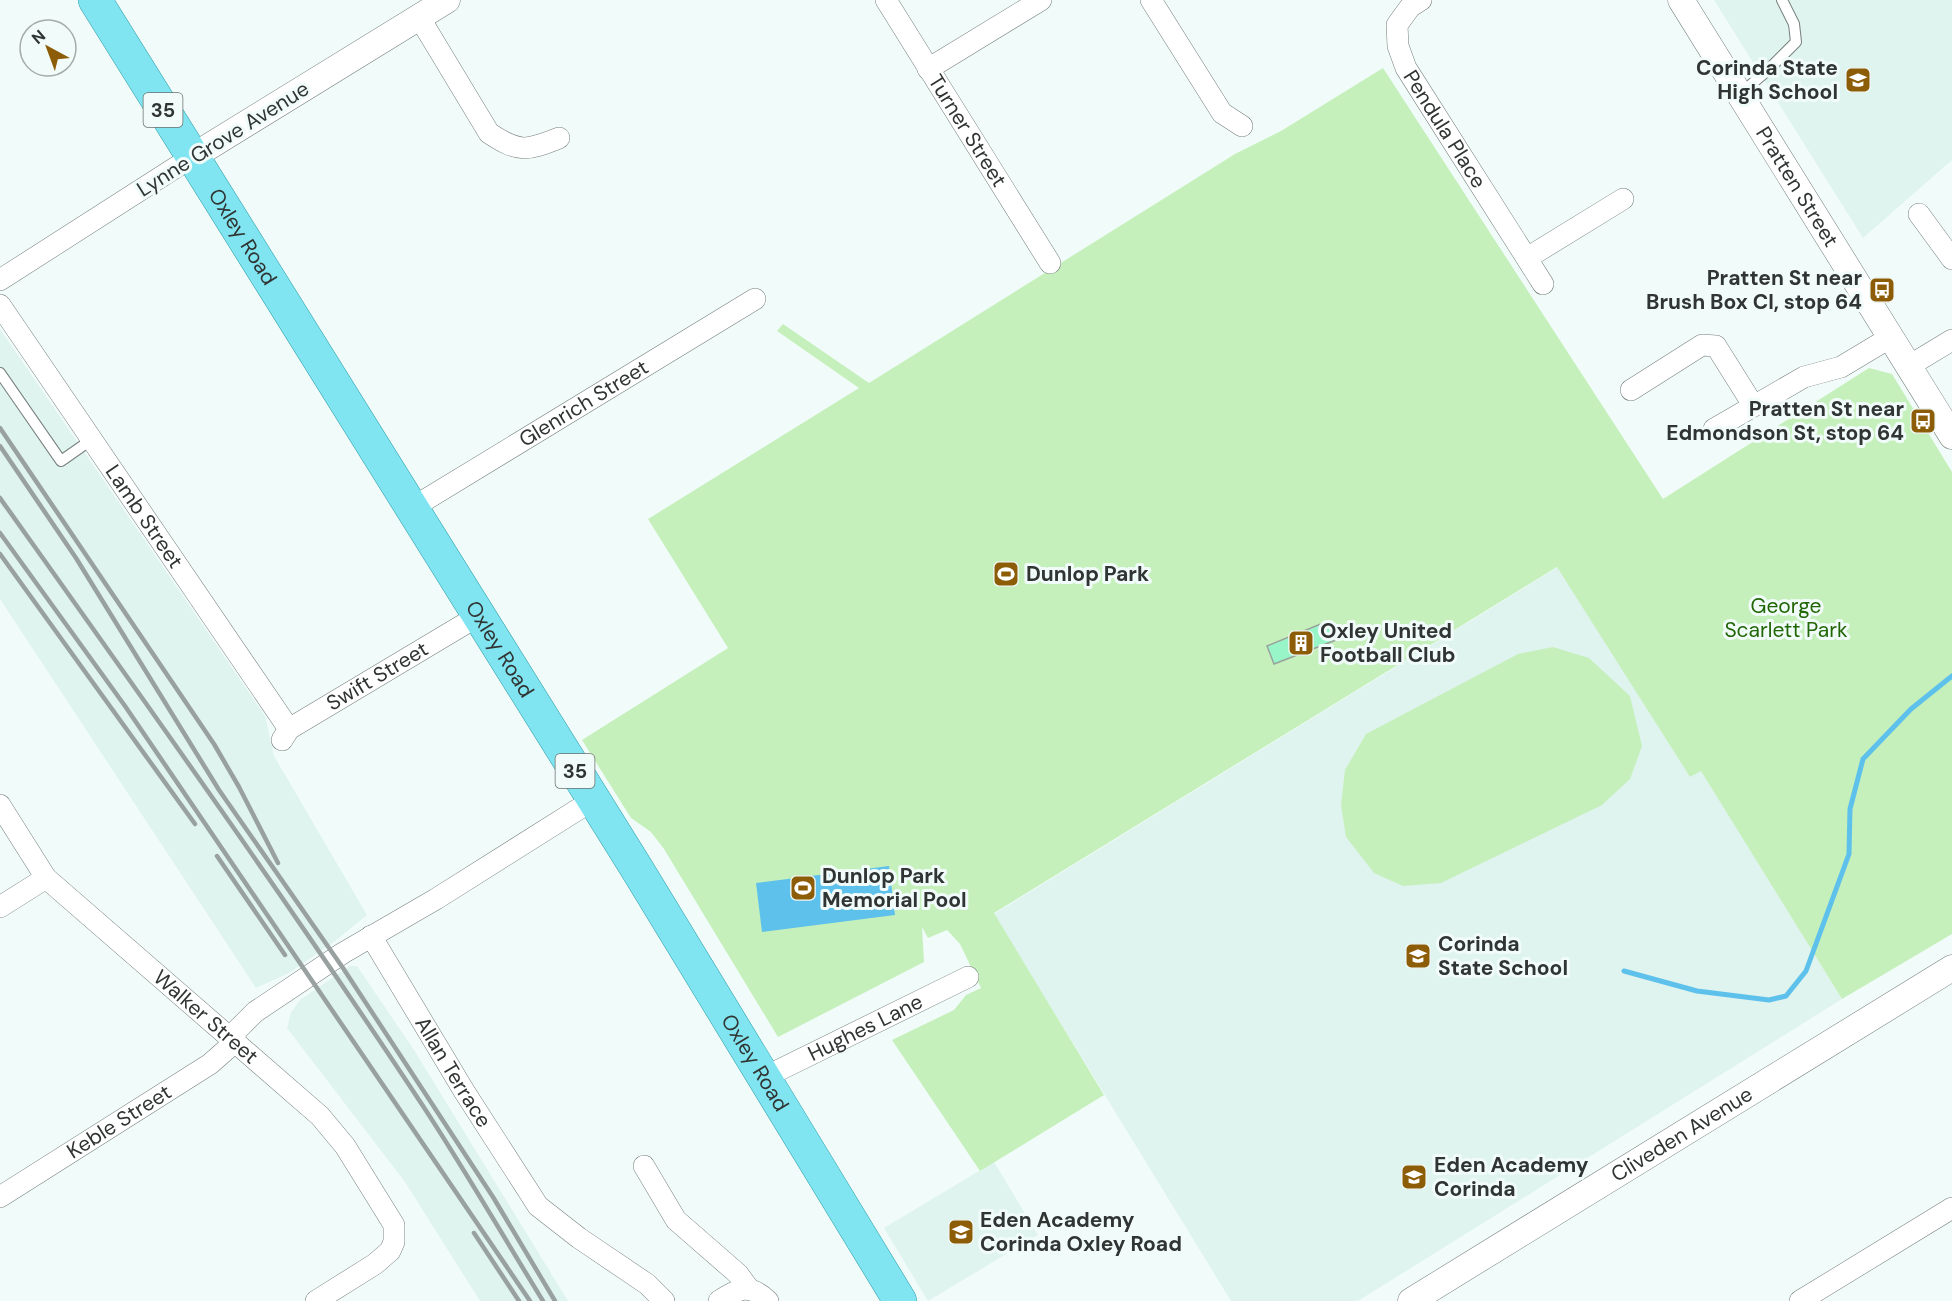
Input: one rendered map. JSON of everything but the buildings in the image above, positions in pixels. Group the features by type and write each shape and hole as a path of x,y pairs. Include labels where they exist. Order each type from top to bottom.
{"main road":[{"name":"Oxley Road","path":"95,0 593,800 900,1301"}],"street":[{"name":"Lynne Grove Avenue","path":"0,280 192,157 447,0"},
{"name":"Turner Street","path":"886,0 1050,263"},
{"path":"928,69 1041,0"},
{"path":"1151,0 1222,113 1242,126"},
{"name":"Pendula Place","path":"1421,0 1410,7 1397,25 1398,46 1406,68 1543,284"},
{"name":"Pratten Street","path":"1681,0 1952,436"},
{"path":"419,17 489,133 507,145 532,149 559,138"},
{"path":"1527,258 1623,199"},
{"path":"1919,214 1950,250"},
{"name":"Glenrich Street","path":"412,508 754,298"},
{"name":"Lamb Street","path":"0,305 285,735"},
{"path":"1714,429 1804,377 1841,367 1891,337"},
{"path":"1909,366 1952,340"},
{"path":"1631,390 1702,345 1716,346 1753,405"},
{"name":"Swift Street","path":"285,735 478,616"},
{"path":"233,1039 238,1029 255,1012 370,936 436,899 593,800"},
{"name":"Walker Street","path":"0,805 46,878 320,1116 345,1146 394,1225 394,1242 390,1251 375,1264 316,1301"},
{"path":"0,907 46,878"},
{"name":"Allan Terrace","path":"370,936 458,1081 538,1206 579,1238 647,1284 664,1301"},
{"name":"Cliveden Avenue","path":"1416,1300 1952,968"},
{"name":"Hughes Lane","path":"763,1078 968,977"},
{"name":"Keble Street","path":"0,1197 210,1065 227,1049 233,1039"},
{"path":"644,1166 676,1220 738,1274 749,1289"},
{"path":"1800,1301 1952,1208"},
{"path":"720,1301 734,1292 749,1289 758,1291 768,1301"}],"lane":[{"path":"1740,94 1796,42 1794,24 1782,0"},
{"path":"0,373 61,461 91,440"}],"shaded area":[{"name":"Corinda State High School","path":"1714,0 1952,0 1952,160 1863,238"},
{"path":"0,329 265,716 274,756 367,915 289,973 256,988 0,599"},
{"name":"Corinda State School","path":"1558,567 1690,777 1701,770 1842,999 1358,1301 1231,1301 994,914"},
{"path":"350,966 357,966 414,1050 568,1301 480,1301 405,1182 287,1028 291,1012 300,1000"},
{"name":"Eden Academy Corinda Oxley Road","path":"994,1162 1038,1235 928,1301 884,1228"}],"green space":[{"name":"Dunlop Park","path":"1383,68 1663,499 1869,368 1892,374 1952,472 1952,934 1842,999 1701,771 1690,777 1557,567 994,913 1104,1095 980,1171 892,1040 954,1010 966,995 981,988 960,944 947,930 928,938 922,927 924,962 778,1037 664,849 651,832 631,818 582,740 728,648 648,519 859,388 777,331 783,324 869,383 1235,154 1281,131"},
{"path":"1553,647 1589,658 1630,696 1642,746 1630,779 1602,805 1441,883 1403,886 1374,873 1346,837 1341,805 1345,770 1366,734 1518,654"}],"water":[{"path":"889,866 895,915 762,932 756,883"}],"waterway":[{"path":"1624,971 1697,991 1769,1000 1786,996 1806,971 1849,854 1850,809 1863,759 1911,709 1952,676"}],"railway":[{"path":"0,428 214,744 278,863"},
{"path":"0,446 76,558 219,790 343,968 493,1197 555,1301"},
{"path":"0,498 320,952 439,1130 543,1301"},
{"path":"0,533 125,706 530,1301"},
{"path":"0,554 195,824"},
{"path":"217,856 285,955"},
{"path":"474,1233 519,1301"}],"place":[{"name":"Corinda State High School","path":"1858,80"},
{"name":"Pratten St near Brush Box Cl, stop 64","path":"1882,290"},
{"name":"Pratten St near Edmondson St, stop 64","path":"1923,421"},
{"name":"Dunlop Park","path":"1006,574"},
{"name":"Oxley United Football Club","path":"1301,643"},
{"name":"Dunlop Park Memorial Pool","path":"803,888"},
{"name":"Corinda State School","path":"1418,956"},
{"name":"Eden Academy Corinda","path":"1414,1177"},
{"name":"Eden Academy Corinda Oxley Road","path":"961,1232"}],"park label":[{"name":"George Scarlett Park","path":"1786,618"}]}
